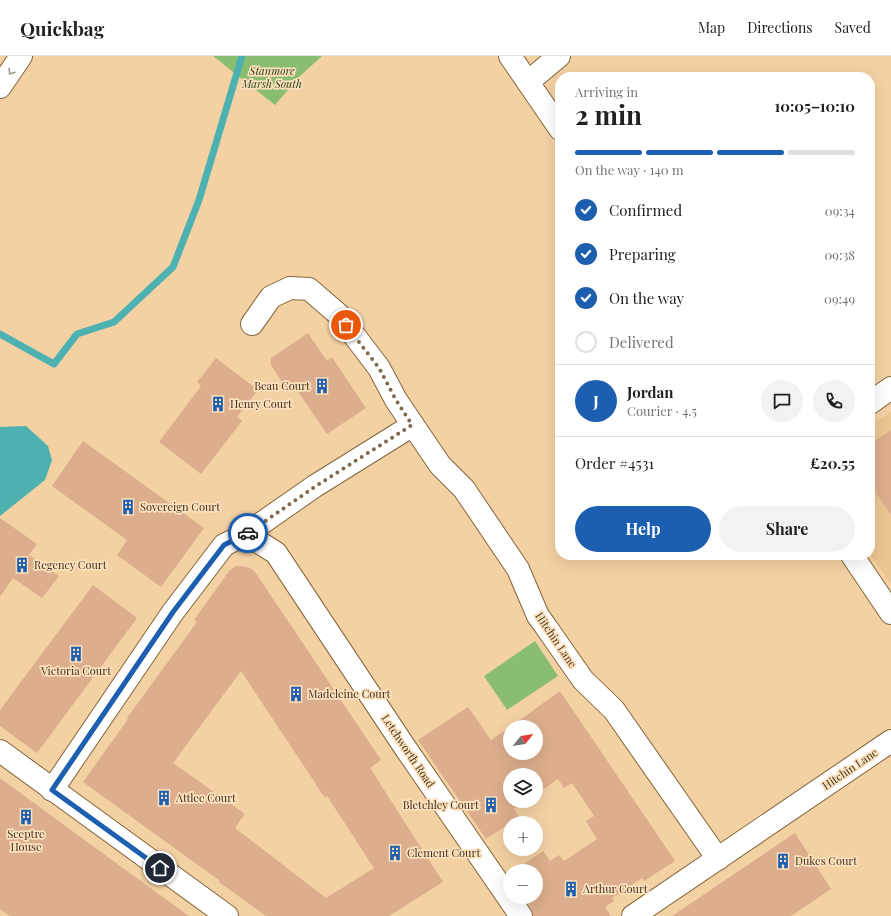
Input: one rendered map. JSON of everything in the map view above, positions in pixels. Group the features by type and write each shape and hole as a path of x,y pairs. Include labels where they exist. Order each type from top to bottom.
{"street":[{"path":"0,87 21,56"},
{"path":"510,56 555,122"},
{"path":"528,82 559,56"},
{"name":"Hitchin Lane","path":"252,324 271,298 290,288 308,289 338,314 379,368 396,400 440,465 464,489 518,569 538,616 583,680 614,710 718,859 891,741"},
{"path":"875,399 891,388"},
{"path":"52,790 173,612 224,545 246,534 316,486 412,425"},
{"name":"Letchworth Road","path":"246,534 276,553 404,746 521,916"},
{"path":"855,560 891,613"},
{"path":"0,751 228,916"},
{"path":"634,916 718,859"}],"shaded area":[{"path":"891,412 891,584 874,560 875,560 875,423"}],"green space":[{"name":"Stanmore Marsh South","path":"213,56 322,56 300,76 275,105"},
{"path":"535,641 558,676 507,710 484,676"}],"water":[{"path":"26,426 48,446 52,460 45,480 0,516 0,427"}],"building":[{"name":"Beau Court","path":"308,333 327,361 332,357 366,408 327,434 292,383 286,388 271,365 271,358"},
{"name":"Henry Court","path":"216,358 258,390 237,417 242,421 201,474 159,442 201,386 197,382"},
{"path":"891,430 891,515 875,491 875,441"},
{"name":"Sovereign Court","path":"83,441 204,528 161,587 117,555 127,540 52,486"},
{"name":"Regency Court","path":"0,518 37,544 29,555 59,576 42,598 13,578 0,597"},
{"path":"236,566 243,566 252,569 257,575 381,760 370,768 443,882 389,916 266,916 83,782 128,719 127,718 197,622 194,620 229,571","holes":["241,671 325,798 327,796 374,868 326,898 235,828 245,814 173,763"]},
{"name":"Victoria Court","path":"93,585 137,618 37,753 0,726 0,710"},
{"name":"Bletchley Court","path":"560,691 675,861 644,881 642,878 612,898 614,901 605,907 611,916 533,916 528,904 543,904 543,864 524,864 536,856 543,856 543,851 550,861 559,855 564,861 597,839 586,821 594,816 572,783 564,788 558,779 543,789 543,768 503,768 503,808 515,808 514,809 518,816 503,816 503,828 486,839 418,740 468,707 491,740 503,732 503,760 543,760 543,720 520,720"},
{"name":"Sceptre House","path":"0,778 189,916 10,916 0,909"},
{"name":"Dukes Court","path":"795,833 831,889 791,916 672,916"}],"waterway":[{"path":"0,334 54,364 77,334 114,322 173,267 199,200 242,56"}],"way so far":[{"path":"248,533 316,486 412,425 396,400 379,368 346,325"}],"place":[{"name":"Beau Court","path":"322,386"},
{"name":"Henry Court","path":"218,404"},
{"name":"Sovereign Court","path":"128,507"},
{"name":"Regency Court","path":"22,565"},
{"name":"Victoria Court","path":"76,654"},
{"name":"Madeleine Court","path":"296,694"},
{"name":"Attlee Court","path":"164,798"},
{"name":"Bletchley Court","path":"491,805"},
{"name":"Sceptre House","path":"26,817"},
{"name":"Clement Court","path":"395,853"},
{"name":"Dukes Court","path":"783,861"},
{"name":"Arthur Court","path":"571,889"}],"route":[{"path":"160,868 52,790 173,612 224,545 248,533"}]}
